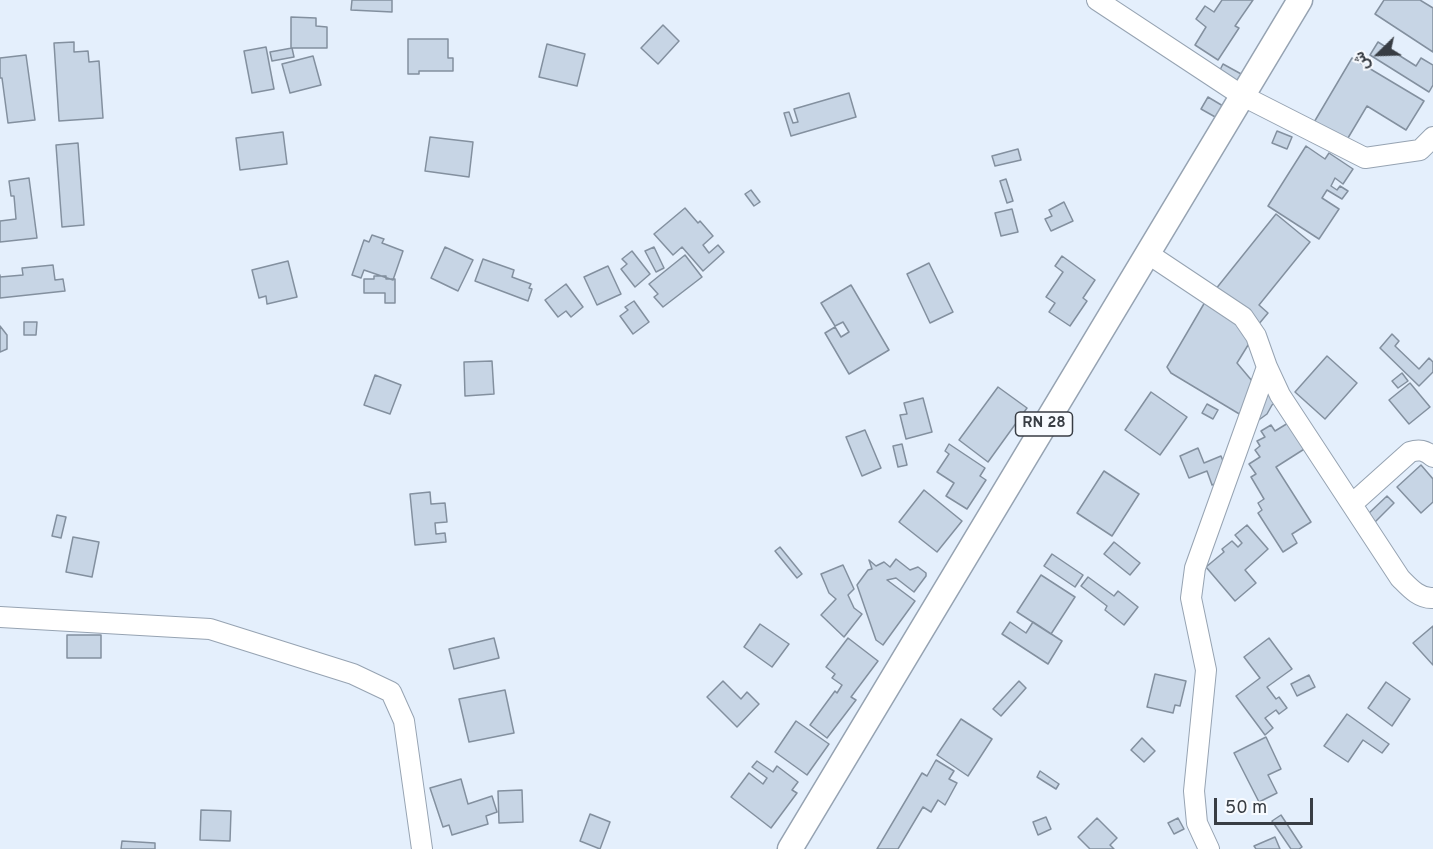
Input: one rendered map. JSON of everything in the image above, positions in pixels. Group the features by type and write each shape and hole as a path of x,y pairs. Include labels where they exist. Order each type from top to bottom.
{"main road":[{"name":"RN 28","path":"790,849 1300,0"}],"street":[{"path":"1097,0 1241,95 1365,159 1420,150 1433,136"},
{"path":"1147,253 1243,317 1256,336 1267,368 1280,394 1400,578 1414,592 1428,599 1433,598"},
{"path":"1209,849 1197,823 1194,791 1206,670 1192,609 1192,588 1195,568 1267,368"},
{"path":"1352,504 1410,453 1422,450 1433,457"},
{"path":"0,617 210,629 353,674 391,692 404,721 422,849"}],"building":[{"path":"352,0 392,0 392,12 351,10"},
{"path":"1222,0 1253,0 1235,26 1239,28 1218,60 1195,45 1206,27 1196,19 1205,6 1214,12"},
{"path":"1384,0 1420,0 1433,8 1433,52 1375,14"},
{"path":"291,17 316,18 316,26 327,27 327,48 291,48"},
{"path":"663,25 679,41 658,64 641,48"},
{"path":"408,39 448,39 448,58 453,58 453,71 419,71 419,74 408,74"},
{"path":"74,42 74,52 88,51 89,62 99,61 103,118 59,121 54,43"},
{"path":"1378,42 1416,66 1421,58 1433,65 1433,85 1429,92 1370,55"},
{"path":"547,44 585,54 577,86 539,77"},
{"path":"266,47 274,89 252,93 244,51"},
{"path":"292,48 294,57 272,61 270,52"},
{"path":"26,55 35,120 8,123 2,78 0,78 0,58"},
{"path":"313,56 321,85 290,93 282,64"},
{"path":"1352,58 1424,101 1406,130 1367,106 1345,143 1313,124"},
{"path":"1223,64 1243,75 1237,86 1217,76"},
{"path":"849,93 856,117 791,136 784,113 789,112 793,123 798,122 794,109"},
{"path":"1208,97 1223,106 1217,118 1201,109"},
{"path":"1277,131 1292,137 1287,149 1272,143"},
{"path":"283,132 287,164 240,170 236,138"},
{"path":"430,137 473,142 469,177 425,171"},
{"path":"78,143 84,225 62,227 56,145"},
{"path":"1306,146 1325,159 1329,153 1353,169 1343,184 1335,178 1331,186 1337,190 1340,186 1348,191 1342,199 1327,190 1322,198 1339,209 1319,239 1268,206"},
{"path":"1018,149 1021,160 995,166 992,156"},
{"path":"29,178 37,238 0,242 0,221 16,219 14,196 11,196 9,181"},
{"path":"1006,179 1013,201 1007,203 1000,181"},
{"path":"751,190 760,202 754,206 745,194"},
{"path":"1064,202 1073,221 1051,231 1045,219 1052,216 1049,210"},
{"path":"685,208 713,236 703,245 709,253 718,245 724,252 703,271 682,247 673,255 654,234"},
{"path":"1012,209 1018,232 1001,236 995,213"},
{"path":"1276,214 1310,242 1259,305 1268,313 1258,325 1215,290"},
{"path":"372,235 384,239 382,243 403,251 393,280 364,270 361,278 352,275 364,240 369,242"},
{"path":"445,247 473,260 458,291 431,278"},
{"path":"654,247 664,268 656,272 645,251"},
{"path":"632,251 650,274 635,287 621,269 627,264 622,259"},
{"path":"685,255 702,277 663,307 654,297 658,294 649,284"},
{"path":"1062,256 1095,280 1083,298 1087,301 1070,326 1049,312 1055,303 1046,297 1063,272 1055,266"},
{"path":"483,259 514,270 512,277 531,284 529,288 532,289 528,301 475,281"},
{"path":"288,261 297,297 267,304 266,296 259,298 252,270"},
{"path":"929,263 953,312 930,323 907,274"},
{"path":"53,265 55,280 63,279 65,291 0,298 0,277 23,275 22,268"},
{"path":"608,266 621,294 597,305 584,277"},
{"path":"374,276 395,279 395,303 385,303 385,293 364,293 364,279 374,279"},
{"path":"566,284 583,307 571,317 566,311 558,317 545,300"},
{"path":"851,285 889,350 849,374 825,333 835,327 841,337 849,332 843,322 835,326 821,303"},
{"path":"634,301 649,322 633,334 620,316 628,310 625,307"},
{"path":"1205,302 1245,326 1253,337 1237,363 1258,388 1265,383 1278,400 1267,414 1234,438 1246,418 1171,373 1167,367"},
{"path":"24,322 37,322 36,335 24,335"},
{"path":"0,326 7,335 7,349 0,352"},
{"path":"1392,334 1399,341 1395,346 1419,369 1429,358 1433,362 1433,372 1419,386 1380,348"},
{"path":"1327,356 1357,383 1325,419 1295,392"},
{"path":"492,361 494,394 465,396 464,362"},
{"path":"1402,373 1408,381 1398,388 1392,381"},
{"path":"375,375 401,385 390,414 364,405"},
{"path":"1410,383 1430,407 1409,424 1389,400"},
{"path":"998,387 1027,408 988,462 959,440"},
{"path":"1151,392 1187,417 1160,455 1125,430"},
{"path":"923,398 932,432 906,439 900,415 907,414 904,403"},
{"path":"1207,404 1218,410 1213,419 1202,413"},
{"path":"1293,420 1309,446 1276,467 1311,522 1292,534 1297,543 1283,552 1258,513 1262,510 1258,503 1264,499 1251,477 1256,474 1249,464 1260,457 1255,450 1260,446 1257,441 1265,437 1261,431 1271,425 1275,431"},
{"path":"865,430 881,468 862,476 846,437"},
{"path":"902,444 907,465 898,467 893,446"},
{"path":"949,444 985,468 980,476 986,480 967,509 946,496 954,483 937,472 949,454 945,451"},
{"path":"1198,448 1204,463 1221,456 1230,478 1212,485 1207,471 1189,478 1180,456"},
{"path":"1421,465 1433,479 1433,502 1421,513 1397,487"},
{"path":"1104,471 1139,494 1112,536 1077,513"},
{"path":"924,490 962,521 937,552 899,522"},
{"path":"430,492 431,504 445,503 447,522 435,523 436,534 445,533 446,542 415,545 410,494"},
{"path":"1387,496 1394,503 1375,522 1368,514"},
{"path":"57,515 66,517 61,538 52,536"},
{"path":"1247,525 1268,549 1245,570 1256,583 1235,601 1206,567 1224,552 1222,549 1232,541 1238,547 1242,543 1235,535"},
{"path":"73,537 99,542 92,577 66,572"},
{"path":"1114,542 1140,563 1130,575 1104,554"},
{"path":"780,547 802,574 797,578 775,551"},
{"path":"1052,554 1083,575 1075,587 1044,566"},
{"path":"896,559 910,570 918,567 926,573 926,576 914,592 896,578 887,580 915,601 883,645 876,640 857,585 868,570 872,569 869,560 876,566 884,562 890,567"},
{"path":"843,565 854,589 848,595 854,608 862,614 844,637 821,615 836,599 829,593 821,574"},
{"path":"1041,575 1075,597 1051,634 1017,612"},
{"path":"1088,577 1114,596 1118,591 1138,607 1124,625 1105,610 1107,606 1081,586"},
{"path":"1010,622 1026,633 1033,622 1062,641 1048,664 1002,634"},
{"path":"760,624 789,644 772,667 744,647"},
{"path":"1433,626 1433,665 1413,643"},
{"path":"67,635 101,635 101,658 67,658"},
{"path":"494,638 499,658 454,669 449,649"},
{"path":"848,638 878,661 851,697 856,700 827,738 810,725 842,685 832,678 835,674 826,667"},
{"path":"1269,638 1292,669 1267,687 1287,708 1279,714 1276,710 1265,718 1273,728 1265,735 1236,696 1260,678 1244,657"},
{"path":"1155,674 1186,681 1180,706 1175,705 1173,713 1147,707"},
{"path":"1309,675 1315,687 1297,696 1291,684"},
{"path":"723,681 741,699 747,692 759,704 737,727 707,697"},
{"path":"1019,681 1026,688 1001,716 993,709"},
{"path":"1386,682 1410,699 1392,726 1368,708"},
{"path":"505,690 514,733 469,742 459,699"},
{"path":"1347,714 1389,744 1382,753 1363,740 1348,762 1324,746"},
{"path":"961,719 992,739 968,776 937,755"},
{"path":"796,721 829,744 807,775 775,752"},
{"path":"1266,737 1281,769 1268,775 1277,793 1259,802 1234,753"},
{"path":"1142,738 1155,751 1144,762 1131,750"},
{"path":"936,760 954,771 949,779 957,783 945,805 938,800 931,812 923,807 898,849 877,849 922,773 927,776"},
{"path":"757,761 773,772 777,766 798,782 792,790 797,793 771,828 731,797 749,773 763,784 767,778 752,767"},
{"path":"1040,771 1059,784 1056,789 1037,777"},
{"path":"461,779 468,804 492,796 497,812 486,816 488,824 452,835 449,825 443,827 430,788"},
{"path":"522,790 523,822 499,823 498,791"},
{"path":"201,810 231,811 230,841 200,840"},
{"path":"590,814 610,822 600,849 580,841"},
{"path":"1281,815 1302,847 1299,849 1291,849 1272,821"},
{"path":"1046,817 1051,829 1038,835 1033,822"},
{"path":"1097,818 1117,838 1110,845 1114,849 1090,849 1078,837"},
{"path":"1178,818 1184,829 1174,834 1168,823"},
{"path":"1275,837 1280,849 1256,849 1254,846"},
{"path":"122,841 155,843 155,849 121,849"}]}
